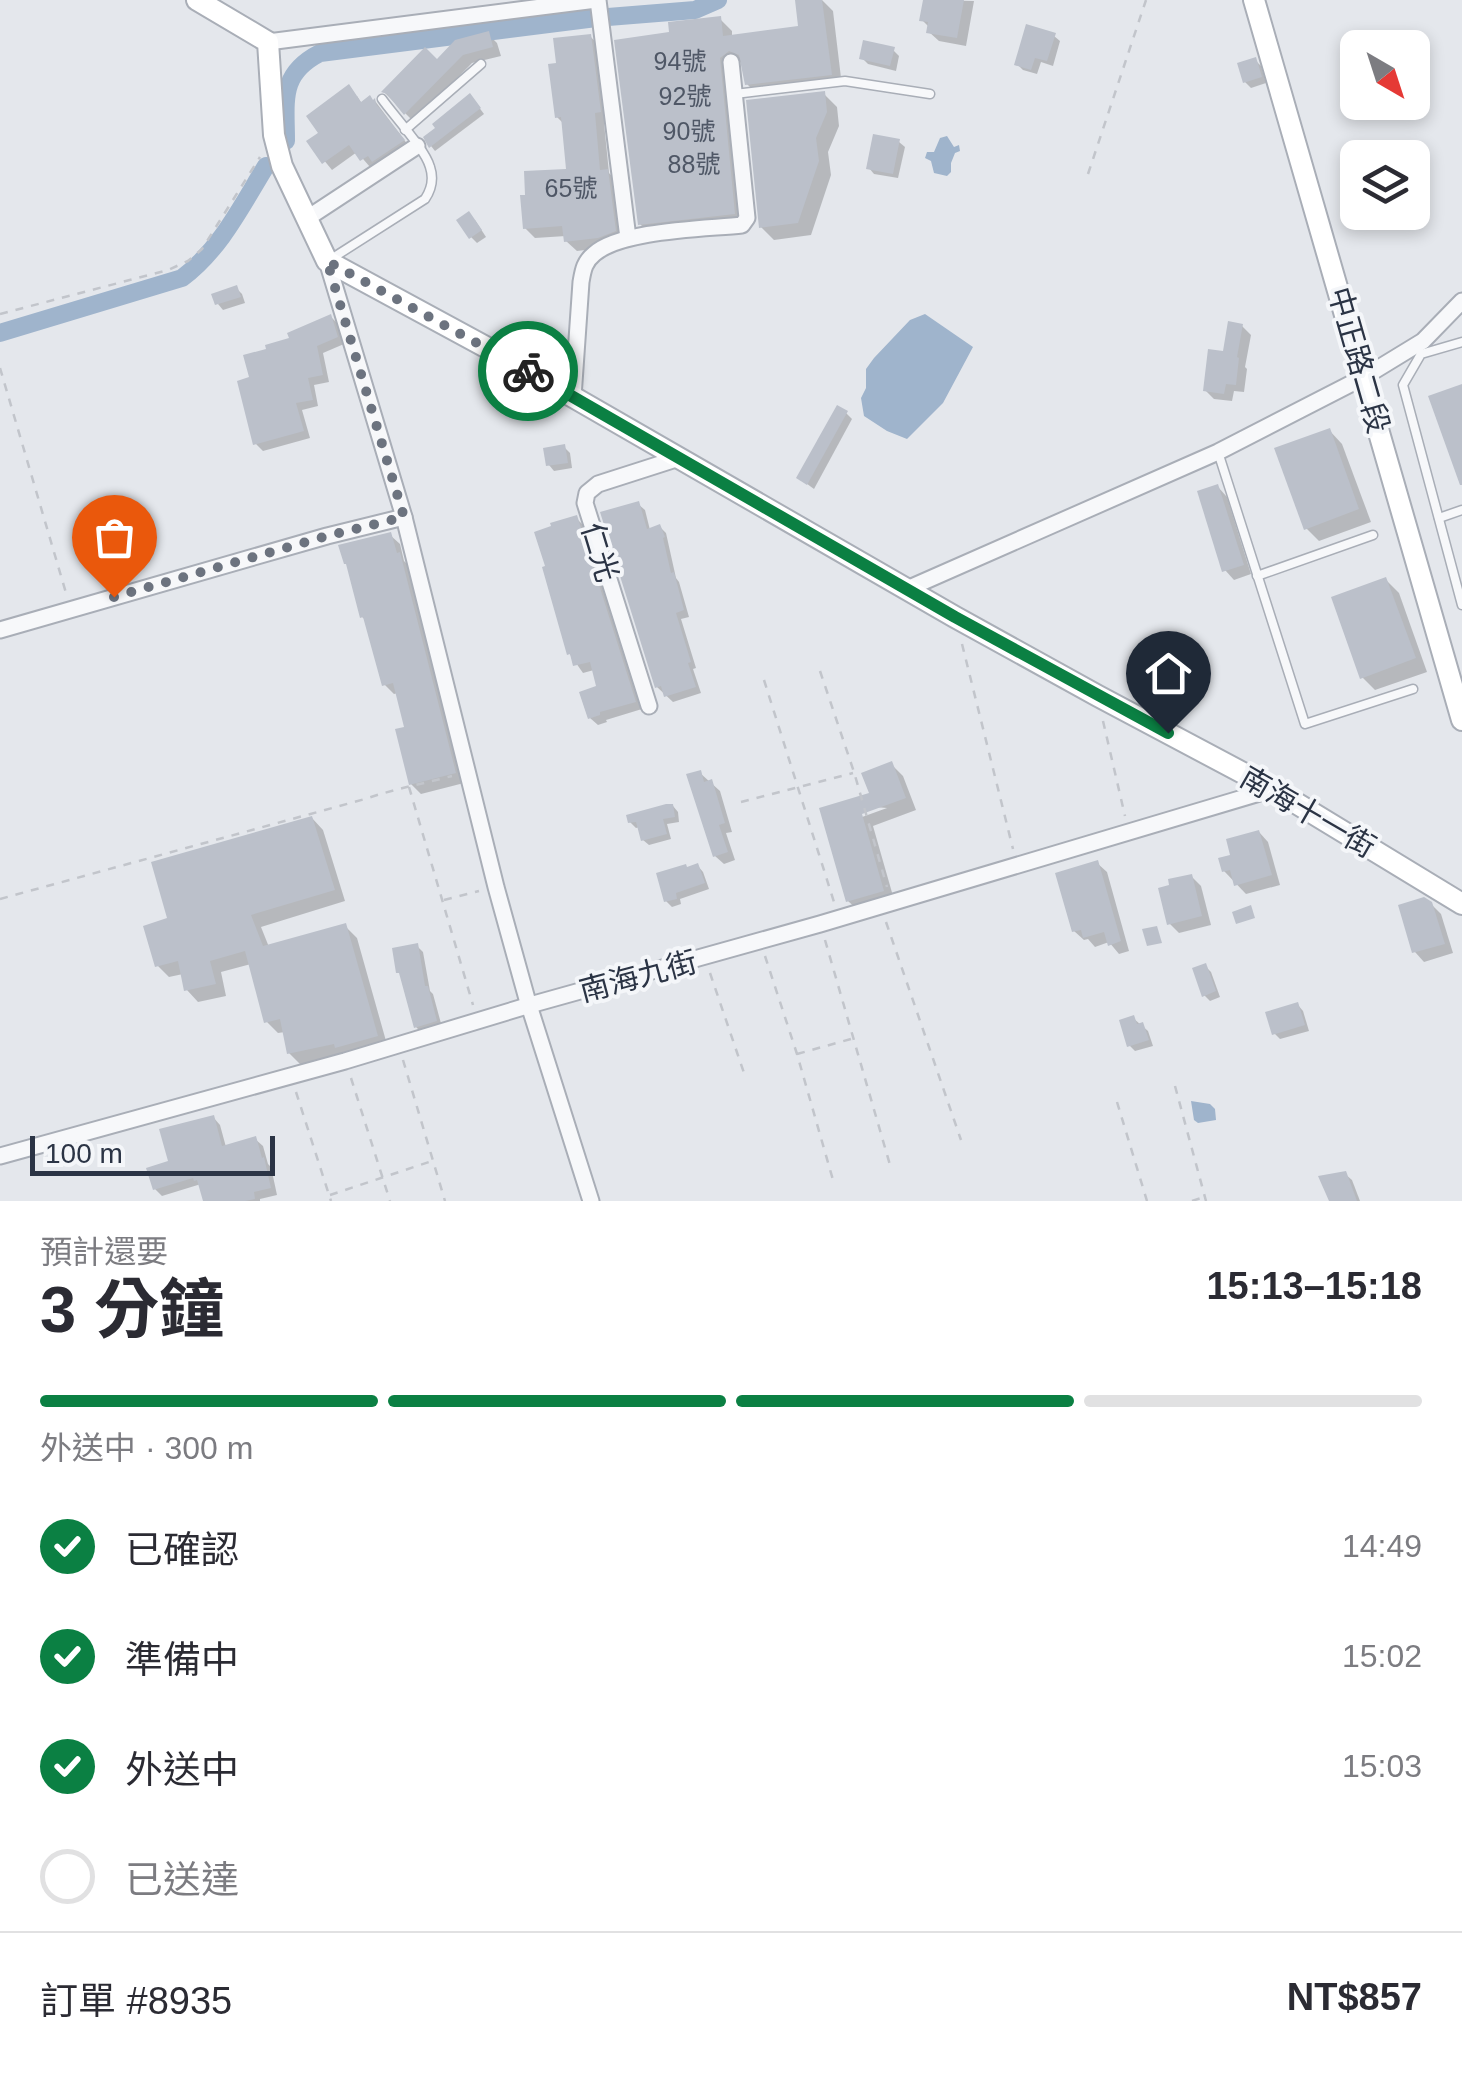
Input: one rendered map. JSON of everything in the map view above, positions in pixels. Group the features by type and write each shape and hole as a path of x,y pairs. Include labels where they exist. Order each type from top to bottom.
{"street":[{"path":"197,0 268,42 597,0 628,238"},
{"name":"中正路二段","path":"1254,0 1462,720"},
{"path":"268,42 274,134 282,166 327,261 404,517 496,887 591,1201"},
{"path":"574,397 584,264 596,252 628,238 742,225 748,218 731,62"},
{"path":"306,219 417,146"},
{"name":"南海十一街","path":"327,261 495,352 955,617 1273,788 1462,904"},
{"path":"907,589 1218,452 1423,342 1462,301"},
{"name":"仁光","path":"649,706 585,503 587,493 598,484 679,458"},
{"path":"0,630 404,517"},
{"name":"南海九街","path":"0,1156 886,905 1273,788"}],"lane":[{"path":"406,130 481,64"},
{"path":"735,94 845,82 930,94"},
{"path":"327,261 429,194 430,166 382,99"},
{"path":"1462,342 1421,354 1404,385 1462,605"},
{"path":"1218,452 1306,724 1413,689"},
{"path":"1439,518 1462,510"},
{"path":"1257,576 1372,535"}],"path":[{"path":"1088,174 1146,0"},
{"path":"0,314 168,270 188,261 202,249 274,134"},
{"path":"0,368 71,609"},
{"path":"955,617 1018,865"},
{"path":"820,670 854,772 886,905 961,1140"},
{"path":"764,680 840,918"},
{"path":"1098,696 1129,832"},
{"path":"0,900 468,772"},
{"path":"741,802 854,772"},
{"path":"409,787 477,1021"},
{"path":"442,900 496,887"},
{"path":"820,924 890,1166"},
{"path":"760,940 833,1180"},
{"path":"705,957 744,1073"},
{"path":"797,1054 852,1038"},
{"path":"398,1044 445,1201"},
{"path":"346,1061 390,1201"},
{"path":"291,1076 330,1198 434,1161"},
{"path":"1174,1086 1206,1199 1192,1201"},
{"path":"1117,1102 1147,1201"}],"water":[{"path":"947,136 954,147 959,145 960,151 955,153 947,176 934,173 931,161 925,158 927,152 934,152 940,138"},
{"path":"925,314 973,347 943,403 907,439 864,416 861,398 866,388 866,369 874,358 910,320"},
{"path":"1191,1101 1210,1104 1216,1120 1194,1120"}],"building":[{"path":"795,0 822,0 832,75 745,85 739,55 729,51 720,58 735,214 638,225 614,40 669,32 668,22 721,16 723,36 798,26"},
{"path":"923,0 964,0 957,38 926,33 928,22 919,21"},
{"path":"1026,24 1056,33 1047,61 1035,58 1031,70 1014,65"},
{"path":"489,31 493,47 463,55 404,115 381,92 425,47 437,59 455,40"},
{"path":"591,34 601,112 595,113 600,170 608,169 616,231 598,238 564,242 562,226 523,229 520,195 525,195 524,171 566,169 561,117 555,118 548,64 556,63 553,38"},
{"path":"863,40 895,47 890,66 859,59"},
{"path":"1256,57 1262,77 1243,83 1237,63"},
{"path":"349,84 361,102 370,95 375,98 405,140 372,162 368,156 360,161 349,145 322,164 306,141 318,133 306,116"},
{"path":"825,91 827,112 816,138 819,161 798,223 759,228 746,100"},
{"path":"470,93 481,108 429,148 423,137 435,128 432,124"},
{"path":"873,134 900,139 893,174 866,169"},
{"path":"469,211 482,230 469,239 456,220"},
{"path":"237,285 241,297 215,305 211,294"},
{"path":"331,314 338,337 317,346 323,375 308,378 313,400 296,403 304,431 253,445 237,381 249,377 243,355 266,349 265,345 289,338 287,333"},
{"path":"1228,321 1243,324 1236,385 1226,384 1224,394 1203,391 1208,349 1223,351"},
{"path":"1462,384 1462,485 1460,485 1428,396"},
{"path":"837,405 848,411 807,485 796,478"},
{"path":"1330,428 1359,509 1304,530 1274,448"},
{"path":"565,444 568,463 546,466 543,448"},
{"path":"1218,484 1244,565 1222,572 1197,491"},
{"path":"639,501 647,529 660,524 665,537 671,573 674,572 684,610 676,613 696,687 664,697 661,686 655,688 600,512"},
{"path":"577,515 636,702 588,719 579,692 596,686 590,662 573,666 570,654 567,655 534,532"},
{"path":"391,532 397,553 400,552 456,773 409,785 395,729 404,727 393,683 382,686 338,545"},
{"path":"1386,577 1416,658 1360,679 1331,597"},
{"path":"892,761 906,798 862,814 884,891 846,902 819,808 869,793 861,773"},
{"path":"701,770 704,782 712,779 725,823 719,825 728,852 713,857 686,774"},
{"path":"673,804 675,817 663,819 667,834 641,841 636,822 628,823 626,815"},
{"path":"312,816 335,890 251,915 263,946 346,923 378,1036 335,1048 334,1044 287,1054 280,1019 264,1023 245,951 210,961 216,984 184,991 178,961 155,967 143,926 167,918 151,862"},
{"path":"1259,830 1272,875 1234,886 1230,870 1222,872 1218,858 1230,855 1226,839"},
{"path":"1098,860 1121,941 1108,946 1104,932 1083,938 1081,930 1072,932 1055,873"},
{"path":"698,863 705,883 676,893 677,899 664,902 656,873"},
{"path":"1192,874 1202,916 1167,925 1158,888 1169,885 1168,879"},
{"path":"1424,897 1432,902 1445,944 1412,953 1398,905"},
{"path":"1251,905 1255,918 1236,924 1232,912"},
{"path":"1157,926 1162,943 1147,946 1142,929"},
{"path":"418,943 425,986 437,1021 414,1028 392,948"},
{"path":"1206,963 1216,991 1202,997 1192,968"},
{"path":"1298,1002 1305,1025 1272,1035 1265,1012"},
{"path":"1134,1015 1137,1024 1143,1022 1149,1040 1127,1047 1119,1020"},
{"path":"214,1115 222,1146 256,1136 271,1188 254,1192 255,1199 245,1201 203,1201 193,1178 153,1190 146,1168 168,1161 159,1129"},
{"path":"1346,1171 1357,1201 1329,1201 1318,1176"}],"waterway":[{"path":"608,17 695,10 718,0"},
{"path":"286,141 286,101 291,80 297,70 320,53 596,18"},
{"path":"0,333 182,278 219,241 266,166"}],"way so far":[{"path":"114,597 404,517 327,261 528,371"}],"route":[{"path":"528,371 955,617 1168,733"}]}
